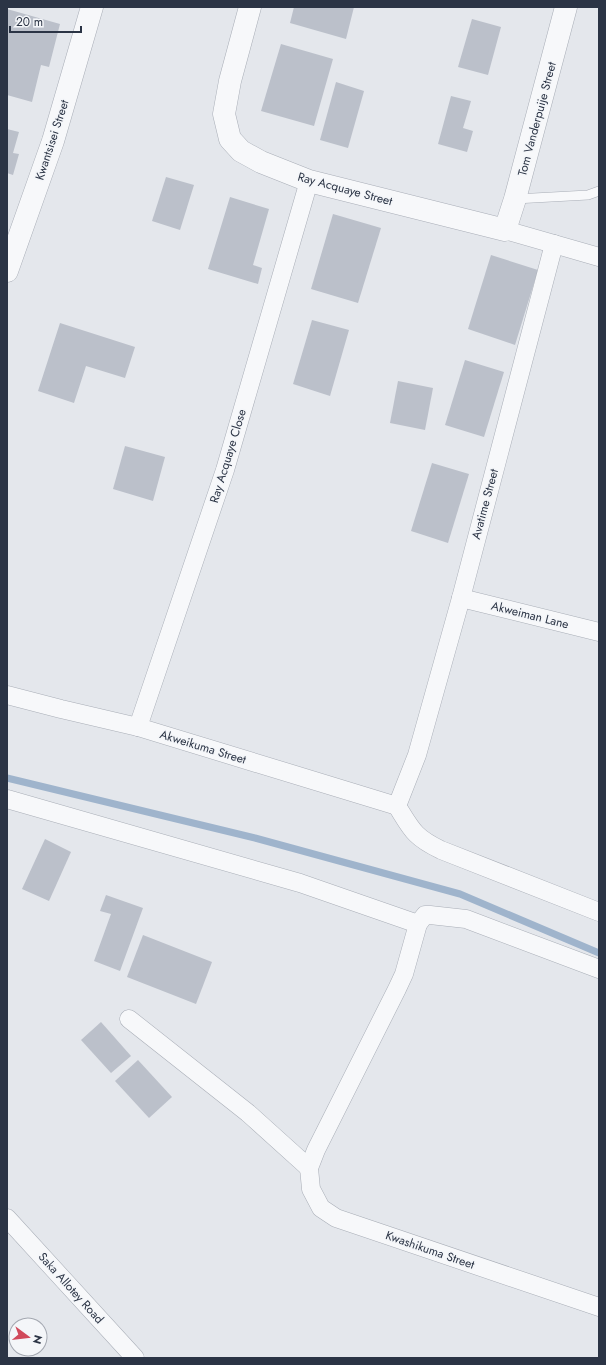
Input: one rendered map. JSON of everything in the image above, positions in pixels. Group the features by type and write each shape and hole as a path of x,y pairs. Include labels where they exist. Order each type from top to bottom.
{"street":[{"name":"Kwantsisei Street","path":"7,271 52,141 92,7"},
{"name":"Ray Acquaye Street","path":"250,7 230,81 224,114 230,139 241,151 260,162 309,181 505,230 554,244"},
{"name":"Tom Vanderpuije Street","path":"505,230 515,199 566,7"},
{"name":"Ray Acquaye Close","path":"138,727 225,470 309,181"},
{"path":"554,244 599,257"},
{"name":"Avatime Street","path":"397,806 417,755 461,598 554,244"},
{"name":"Akweiman Lane","path":"461,598 599,632"},
{"name":"Akweikuma Street","path":"7,695 138,727 397,806"},
{"path":"7,799 300,883 418,924 425,916 430,914 466,919 599,969"},
{"path":"397,806 413,832 424,842 440,850 599,912"},
{"name":"Kwashikuma Street","path":"418,924 404,974 398,989 316,1150 309,1168 311,1190 321,1208 336,1218 599,1307"},
{"path":"129,1019 248,1113 309,1168"},
{"name":"Saka Allotey Road","path":"7,1218 135,1358"}],"lane":[{"path":"515,199 588,195 599,191"}],"building":[{"path":"294,7 354,7 346,39 290,23"},
{"path":"7,9 60,24 49,67 41,65 32,102 7,95"},
{"path":"472,19 501,27 488,75 458,67"},
{"path":"281,44 333,59 314,126 261,111"},
{"path":"336,82 364,91 348,148 320,140"},
{"path":"451,96 471,101 463,128 473,131 467,152 438,144"},
{"path":"7,129 19,132 13,153 19,154 13,175 7,173"},
{"path":"166,177 194,185 180,230 152,221"},
{"path":"230,197 269,209 253,265 262,268 258,284 208,269"},
{"path":"333,214 381,228 358,303 311,289"},
{"path":"491,255 538,270 515,345 468,329"},
{"path":"312,320 349,330 330,396 293,384"},
{"path":"60,323 135,347 125,378 86,366 74,403 38,391"},
{"path":"465,360 504,372 484,437 445,425"},
{"path":"398,381 433,388 425,430 390,423"},
{"path":"125,446 165,457 153,501 113,489"},
{"path":"432,463 469,474 448,543 411,531"},
{"path":"45,839 71,852 49,901 22,889"},
{"path":"106,895 143,908 120,971 94,961 111,914 100,911"},
{"path":"143,935 212,962 196,1004 127,977"},
{"path":"101,1022 131,1056 111,1073 81,1040"},
{"path":"138,1060 172,1097 149,1118 115,1081"}],"waterway":[{"path":"7,778 255,838 460,894 599,953"}]}
